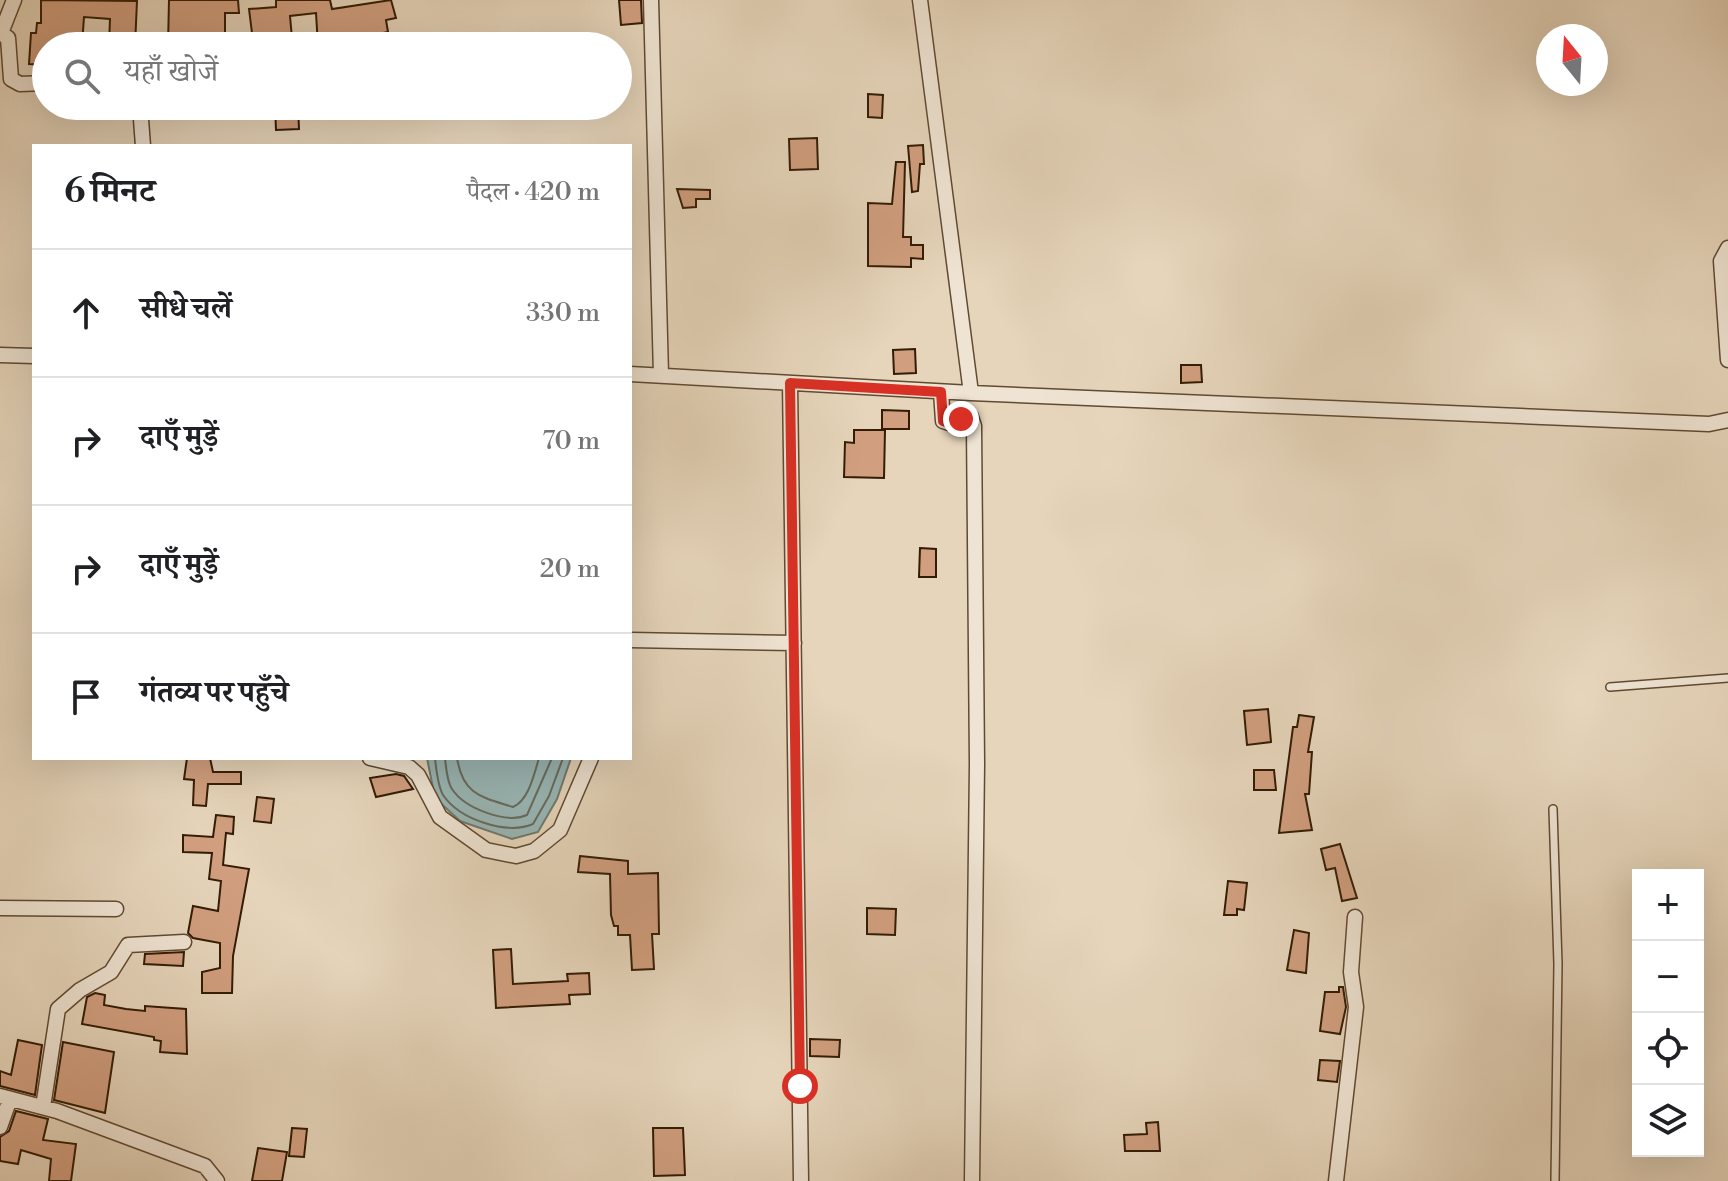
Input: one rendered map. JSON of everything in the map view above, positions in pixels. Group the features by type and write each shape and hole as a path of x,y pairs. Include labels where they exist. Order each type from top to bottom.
{"street":[{"path":"14,0 1,33 8,38 11,79 20,84 32,84"},
{"path":"651,0 661,375"},
{"path":"920,0 971,393"},
{"path":"141,120 143,144"},
{"path":"1728,248 1721,261 1728,360"},
{"path":"0,355 32,356"},
{"path":"632,374 941,392 1709,424 1728,420"},
{"path":"790,383 801,1181"},
{"path":"941,392 943,421 949,423 971,417 974,426 977,764 972,1181"},
{"path":"632,640 794,643"},
{"path":"379,760 409,767 418,775 440,817 486,850 516,856 534,851 560,830 590,760"},
{"path":"0,908 116,909"},
{"path":"1336,1181 1356,1007 1351,972 1355,917"},
{"path":"43,1107 58,1009 80,990 111,972 128,945 184,942"},
{"path":"0,1127 5,1097 43,1107 205,1166 217,1181"}],"lane":[{"path":"1610,687 1728,678"},
{"path":"1553,809 1558,964 1555,1181"}],"water":[{"path":"427,760 570,760 557,799 538,832 512,839 460,821 435,798"}],"building":[{"path":"41,0 137,1 136,32 110,32 110,19 84,17 83,32 36,32 37,23 41,23"},
{"path":"169,0 238,0 239,13 225,13 225,32 168,32"},
{"path":"276,0 330,0 332,9 391,0 396,18 386,20 388,32 317,32 316,13 290,16 291,32 252,32 249,9 276,7"},
{"path":"619,0 641,0 642,23 621,25"},
{"path":"32,33 32,64 29,64"},
{"path":"868,94 883,95 882,118 868,117"},
{"path":"276,120 299,120 299,129 276,130"},
{"path":"817,138 818,169 790,170 789,139"},
{"path":"923,145 924,164 920,164 918,191 912,192 908,146"},
{"path":"896,162 905,162 903,237 911,237 911,245 923,245 923,259 911,258 911,267 868,266 868,203 892,204"},
{"path":"677,189 710,190 710,199 696,199 696,207 683,208"},
{"path":"915,349 916,373 894,374 893,350"},
{"path":"1181,365 1201,365 1202,382 1181,383"},
{"path":"882,410 909,411 909,429 882,429"},
{"path":"854,430 885,430 884,478 844,477 845,442 854,443"},
{"path":"920,548 936,549 936,577 919,577"},
{"path":"1268,709 1271,742 1247,745 1244,711"},
{"path":"1299,715 1314,717 1308,752 1312,752 1309,794 1305,794 1312,830 1279,833 1293,727 1297,727"},
{"path":"187,760 210,760 213,772 241,772 241,784 208,784 206,806 193,805 194,780 184,779"},
{"path":"1254,770 1274,770 1276,790 1254,790"},
{"path":"396,774 404,776 413,789 376,797 370,778"},
{"path":"257,797 274,799 271,823 254,821"},
{"path":"216,815 234,817 233,834 226,833 223,865 249,869 233,956 232,993 202,993 202,972 220,968 220,943 193,938 188,933 193,906 218,911 221,881 209,879 212,853 183,852 183,835 213,837"},
{"path":"1340,844 1357,898 1342,901 1335,868 1326,870 1321,849"},
{"path":"580,856 628,861 628,874 658,873 659,934 652,934 654,969 632,970 630,935 618,935 618,926 614,926 611,915 610,874 578,872"},
{"path":"1228,881 1247,883 1244,910 1237,909 1237,915 1224,915"},
{"path":"867,908 896,909 895,935 867,934"},
{"path":"1294,930 1309,933 1306,973 1287,970"},
{"path":"511,949 513,984 568,981 567,974 589,973 590,994 569,995 570,1004 496,1008 493,950"},
{"path":"184,952 183,966 144,964 145,954"},
{"path":"1339,987 1343,987 1346,1007 1340,1034 1320,1031 1325,992 1339,992"},
{"path":"95,993 105,995 104,1005 126,1009 145,1011 145,1006 186,1009 187,1054 160,1052 161,1041 154,1040 154,1037 82,1024 87,997"},
{"path":"810,1039 840,1040 839,1057 810,1056"},
{"path":"18,1040 42,1045 35,1095 0,1086 0,1071 11,1075"},
{"path":"63,1042 114,1052 105,1113 54,1100"},
{"path":"1320,1060 1340,1061 1337,1082 1318,1080"},
{"path":"16,1111 48,1119 43,1140 76,1144 71,1181 49,1181 51,1159 21,1150 18,1164 0,1161 0,1137 9,1131"},
{"path":"1158,1122 1160,1151 1125,1151 1124,1135 1147,1134 1146,1123"},
{"path":"292,1128 307,1129 304,1157 289,1156"},
{"path":"653,1128 683,1128 685,1175 654,1176"},
{"path":"258,1148 287,1152 282,1181 252,1181"}],"route":[{"path":"800,1086 790,383 941,392 943,421 949,423 961,419"}]}
